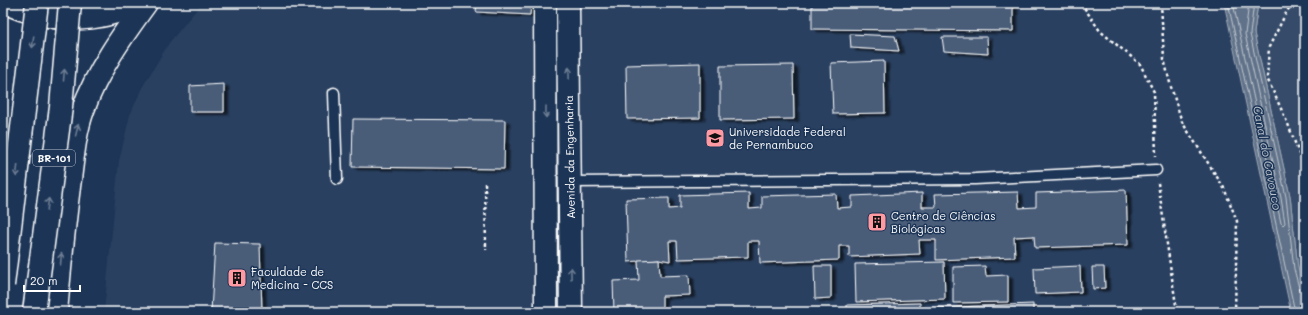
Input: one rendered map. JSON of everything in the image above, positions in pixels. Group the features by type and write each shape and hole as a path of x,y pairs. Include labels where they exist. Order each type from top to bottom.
{"main road":[{"path":"6,3 30,13 55,18 80,19 106,15 138,3"},
{"name":"BR-101","path":"3,285 37,3"},
{"name":"BR-101","path":"34,312 61,107 70,3"},
{"path":"56,312 64,226 75,139 82,110 103,67 122,36 146,3"},
{"path":"545,3 546,312"},
{"name":"Avenida da Engenharia","path":"568,3 571,312"}],"lane":[{"path":"334,93 337,179"},
{"path":"570,182 975,179 1156,170"}],"path":[{"path":"1080,3 1100,31 1140,64 1154,92 1156,170 1177,312"},
{"path":"1161,3 1164,59 1170,87 1182,122 1224,188 1237,221 1235,312"},
{"path":"1293,3 1287,11 1270,47 1267,78 1288,124 1304,167 1305,207"},
{"path":"485,183 486,250"}],"shaded area":[{"name":"Universidade Federal de Pernambuco","path":"202,3 1305,3 1305,312 104,312 119,161 130,115 143,86 169,43"},
{"path":"1258,3 1305,3 1305,294 1298,268 1290,196 1254,33"}],"water":[{"name":"Canal do Cavouco","path":"1224,3 1258,3 1254,33 1290,196 1298,268 1305,294 1305,312 1291,312"}],"building":[{"path":"477,3 531,3 530,15 476,12"},
{"path":"812,3 1013,3 1013,31 812,29"},
{"path":"850,34 895,36 899,51 851,48"},
{"path":"942,37 987,37 988,54 944,51"},
{"path":"884,61 885,113 833,114 831,63"},
{"path":"700,63 700,118 627,119 626,65"},
{"path":"793,65 794,119 720,120 720,66"},
{"path":"224,84 224,112 190,112 190,86"},
{"path":"353,119 505,120 504,169 352,167"},
{"name":"Centro de Ciências Biológicas","path":"1126,190 1128,245 1035,248 1034,236 1014,237 1015,257 936,260 936,240 919,240 920,254 849,257 849,246 839,246 839,260 760,263 759,241 748,241 748,257 678,259 677,241 669,241 670,261 659,259 628,262 626,199 669,198 669,209 680,208 680,195 749,193 749,209 762,208 762,196 836,194 837,208 852,207 852,196 922,193 922,207 936,207 935,194 1018,192 1019,208 1036,207 1036,193"},
{"name":"Faculdade de Medicina - CCS","path":"215,243 260,244 262,312 211,312"},
{"path":"659,259 660,276 689,275 690,295 662,296 662,311 690,310 690,312 614,312 613,281 639,280 638,260"},
{"name":"Centro de Ciências Biológicas","path":"944,262 945,299 856,302 855,264"},
{"path":"814,266 831,266 831,298 815,299"},
{"name":"Centro de Ciências Biológicas","path":"985,266 986,276 1008,275 1008,302 953,303 953,267"},
{"path":"1080,266 1081,292 1035,294 1034,268"},
{"path":"1092,267 1104,267 1105,288 1093,289"},
{"path":"920,303 920,312 847,312 847,305"},
{"path":"1033,304 1033,312 931,312 931,308"}],"place":[{"name":"Universidade Federal de Pernambuco","path":"715,138"},
{"name":"Centro de Ciências Biológicas","path":"877,222"},
{"name":"Faculdade de Medicina - CCS","path":"237,278"}]}
